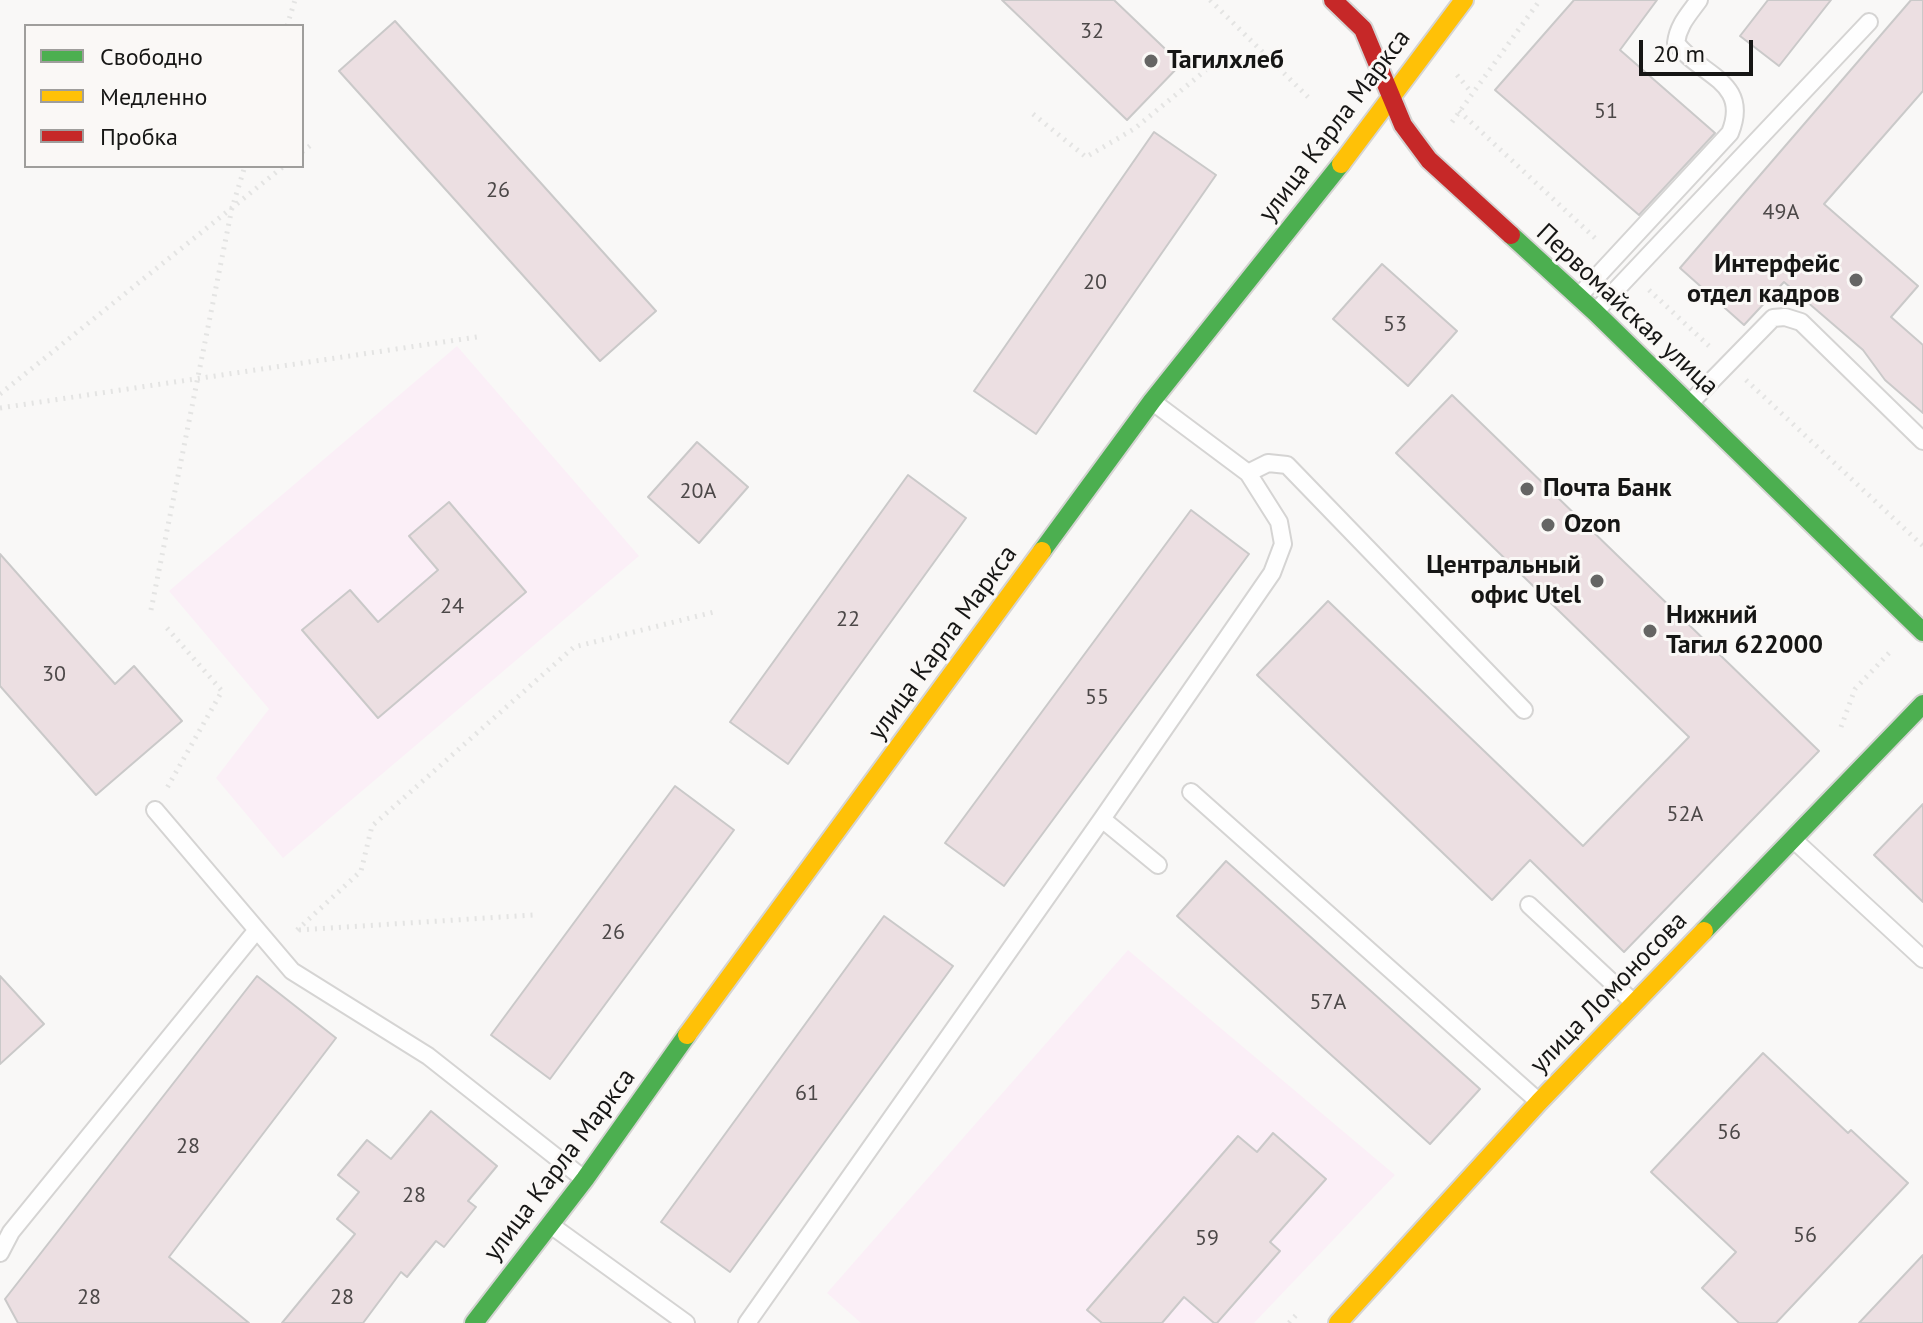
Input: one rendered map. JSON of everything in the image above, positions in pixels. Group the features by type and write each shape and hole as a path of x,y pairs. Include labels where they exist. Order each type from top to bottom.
{"street":[{"name":"Первомайская улица","path":"1333,0 1363,29 1403,125 1429,160 1595,312 1923,632"},
{"name":"улица Карла Маркса","path":"474,1323 585,1179 1152,401 1329,180 1464,0"},
{"name":"улица Ломоносова","path":"1338,1323 1539,1102 1923,704"}],"lane":[{"path":"1578,297 1730,133 1737,110 1730,89 1676,43 1683,21 1699,0"},
{"path":"1595,312 1869,22"},
{"path":"1690,403 1773,318 1785,317 1801,322 1923,441"},
{"path":"747,1323 1272,573 1283,544 1279,522 1248,473 1152,401"},
{"path":"1248,473 1268,463 1287,465 1524,710"},
{"path":"1191,792 1539,1102"},
{"path":"155,810 292,971 428,1056 585,1179"},
{"path":"1102,819 1158,865"},
{"path":"1794,839 1923,959"},
{"path":"1529,905 1634,1004"},
{"path":"0,1253 11,1232 256,931"},
{"path":"550,1225 686,1323"}],"path":[{"path":"288,24 295,0"},
{"path":"1210,0 1308,97"},
{"path":"1429,160 1459,111 1540,0"},
{"path":"1033,114 1086,157 1134,129 1206,70"},
{"path":"1459,111 1615,257"},
{"path":"304,150 311,145"},
{"path":"151,610 232,208 244,168"},
{"path":"0,394 282,168"},
{"path":"1631,273 1923,546"},
{"path":"0,408 477,337"},
{"path":"297,930 361,871 372,826 574,647 714,612"},
{"path":"155,810 222,691 167,628"},
{"path":"256,931 533,915"}],"shaded area":[{"path":"457,346 639,556 283,858 216,778 269,709 169,591"},
{"path":"1128,950 1395,1175 1254,1323 861,1323 827,1293"}],"building":[{"path":"1002,0 1114,0 1181,64 1127,120"},
{"path":"1574,0 1657,0 1620,50 1715,133 1639,215 1495,90"},
{"path":"1768,0 1831,0 1779,66 1740,36"},
{"path":"1911,0 1923,0 1923,91 1824,204 1918,286 1891,317 1923,345 1923,413 1885,380 1863,350 1784,282 1744,325 1680,268"},
{"path":"395,21 656,311 600,361 339,71"},
{"path":"1154,132 1216,175 1036,434 974,391"},
{"path":"1382,264 1457,331 1408,386 1333,319"},
{"path":"1452,395 1819,751 1624,952 1530,860 1492,900 1257,675 1328,601 1583,846 1689,737 1396,453"},
{"path":"697,442 748,487 699,543 648,497"},
{"path":"908,475 966,518 788,764 730,722"},
{"path":"449,502 526,592 378,718 302,630 350,590 378,622 438,570 409,536"},
{"path":"1191,510 1249,554 1004,886 945,843"},
{"path":"0,554 115,684 134,666 182,721 96,795 0,686"},
{"path":"675,786 734,830 550,1079 491,1035"},
{"path":"1923,804 1923,902 1874,855"},
{"path":"1226,861 1480,1089 1430,1144 1177,916"},
{"path":"884,916 953,966 730,1272 661,1222"},
{"path":"0,976 44,1024 0,1064"},
{"path":"257,976 336,1038 169,1257 249,1323 18,1323 5,1299"},
{"path":"1763,1053 1848,1133 1851,1130 1908,1183 1776,1323 1739,1323 1702,1288 1736,1252 1651,1172"},
{"path":"431,1111 497,1166 468,1201 476,1207 444,1247 436,1241 407,1277 401,1272 363,1323 282,1323 355,1234 337,1219 359,1192 338,1175 367,1140 391,1159"},
{"path":"1273,1133 1326,1179 1270,1242 1280,1251 1217,1323 1184,1297 1162,1323 1102,1323 1087,1310 1238,1136 1257,1152"},
{"path":"1923,1255 1923,1323 1859,1323"}],"traffic: fast":[{"path":"1042,551 1152,401 1341,164"},
{"path":"1511,235 1595,312 1923,632"},
{"path":"1704,931 1923,704"},
{"path":"474,1323 585,1179 687,1035"}],"traffic: slow":[{"path":"1341,164 1464,0"},
{"path":"687,1035 1042,551"},
{"path":"1338,1323 1539,1102 1704,931"}],"traffic: jam":[{"path":"1333,0 1363,29 1403,125 1429,160 1511,235"}],"place":[{"name":"Тагилхлеб","path":"1151,61"},
{"name":"Интерфейс отдел кадров","path":"1856,280"},
{"name":"Почта Банк","path":"1527,489"},
{"name":"Ozon","path":"1548,525"},
{"name":"Центральный офис Utel","path":"1597,581"},
{"name":"Нижний Тагил 622000","path":"1650,631"}]}
